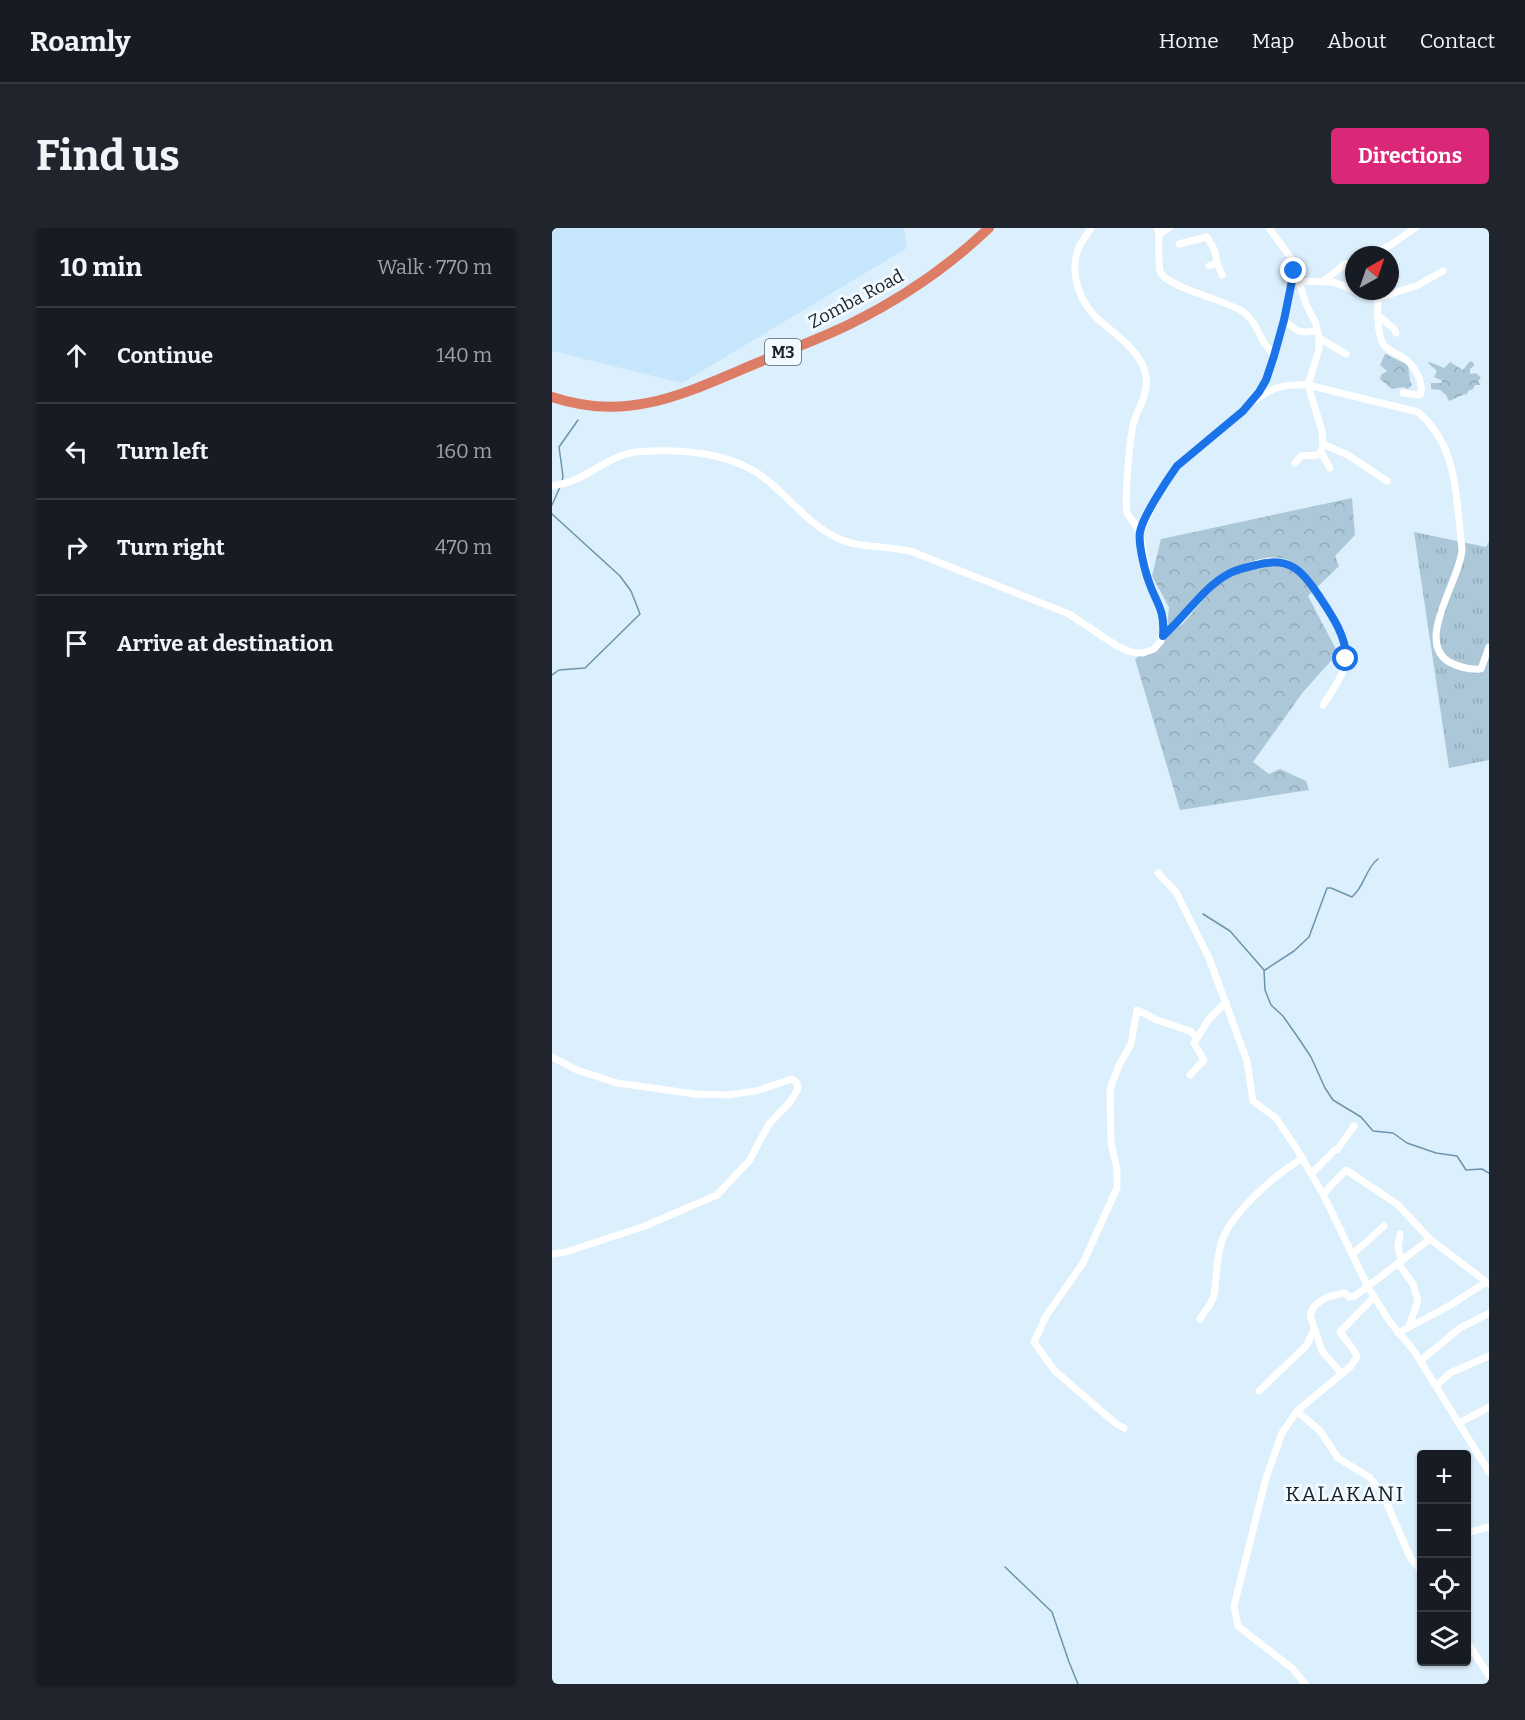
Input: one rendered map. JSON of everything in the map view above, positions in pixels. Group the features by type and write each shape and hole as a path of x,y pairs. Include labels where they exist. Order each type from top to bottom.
{"highway":[{"name":"Zomba Road","path":"552,397 586,405 626,405 657,402 690,392 849,325 892,302 950,261 988,228"}],"street":[{"path":"1091,228 1078,250 1077,288 1094,314 1138,358 1146,376 1145,392 1133,428 1126,502 1127,513 1140,532 1148,579 1162,610 1163,636"},
{"path":"1169,228 1158,231 1160,271 1163,276 1183,288 1218,299 1244,313 1255,324 1263,341 1274,356"},
{"path":"1201,228 1215,250 1213,265 1222,275"},
{"path":"1269,228 1294,264 1297,281 1317,330 1319,349 1308,385 1322,431 1322,448 1330,468"},
{"path":"1388,246 1415,228"},
{"path":"1179,244 1207,237"},
{"path":"1324,280 1345,264"},
{"path":"1399,291 1416,286 1443,272"},
{"path":"1297,281 1324,280 1345,287"},
{"path":"1248,405 1266,380 1284,320 1289,294 1297,281"},
{"path":"1378,300 1378,327 1383,343 1386,348 1407,360 1421,384 1420,395 1403,393"},
{"path":"1377,315 1396,333"},
{"path":"1284,320 1301,333 1317,330"},
{"path":"1319,338 1346,354"},
{"path":"1140,532 1158,495 1177,466 1248,405 1274,388 1295,384 1308,385 1418,412 1425,418 1448,453 1455,474 1462,549 1436,632 1436,646 1440,655 1465,668 1485,667 1489,647"},
{"path":"1295,464 1301,456 1317,455 1322,448"},
{"path":"1322,448 1348,455 1387,481"},
{"path":"552,486 564,484 608,461 633,452 683,453 730,460 758,473 825,531 843,541 897,548 922,555 1069,614 1131,652 1150,651 1211,587 1232,572 1264,563 1279,561 1288,563 1318,595 1344,642 1346,652 1344,666 1336,685 1323,705"},
{"path":"1158,873 1171,884 1209,958 1247,1061 1252,1101 1276,1118 1303,1158 1368,1287 1398,1333 1420,1361 1458,1423 1486,1460 1489,1472"},
{"path":"1190,1075 1204,1060 1194,1042 1209,1019 1226,1002"},
{"path":"1124,1428 1115,1423 1054,1370 1034,1342 1046,1316 1083,1263 1117,1188 1118,1178 1111,1142 1110,1089 1119,1065 1131,1044 1137,1010 1157,1020 1190,1031 1197,1036"},
{"path":"552,1057 577,1070 617,1083 695,1094 727,1095 756,1091 792,1079 798,1086 790,1102 769,1124 749,1161 717,1194 645,1226 566,1252 552,1254"},
{"path":"1312,1173 1337,1150 1354,1126"},
{"path":"1200,1319 1214,1297 1216,1267 1224,1234 1253,1197 1289,1166 1303,1158"},
{"path":"1323,1194 1346,1170 1356,1175 1397,1204 1430,1239 1487,1283 1398,1333"},
{"path":"1353,1254 1384,1226"},
{"path":"1400,1234 1398,1247 1400,1262 1413,1284 1418,1301 1409,1326"},
{"path":"1341,1373 1322,1351 1310,1315 1312,1309 1320,1300 1336,1294 1345,1293 1349,1297 1355,1296 1430,1239"},
{"path":"1305,1684 1293,1669 1238,1626 1234,1614 1238,1589 1266,1478 1282,1433 1297,1411 1351,1366 1357,1357 1354,1349 1349,1346 1340,1332 1374,1297"},
{"path":"1420,1361 1460,1328 1489,1313"},
{"path":"1260,1391 1306,1345 1314,1329"},
{"path":"1436,1386 1450,1373 1489,1356"},
{"path":"1458,1423 1489,1407"},
{"path":"1297,1411 1320,1431 1338,1458 1369,1477 1382,1492 1410,1557 1417,1566"},
{"path":"1471,1532 1489,1527"},
{"path":"1471,1647 1489,1676"}],"shaded area":[{"path":"552,228 904,228 907,248 682,383 552,351"}],"green space":[{"path":"1385,354 1408,365 1412,385 1408,389 1403,387 1392,389 1380,379 1381,375 1387,371 1380,365"},
{"path":"1470,361 1474,363 1474,366 1470,369 1470,374 1476,373 1481,378 1478,381 1480,385 1475,385 1467,395 1449,401 1440,390 1431,389 1431,383 1442,383 1434,377 1437,371 1428,363 1444,368 1450,362 1463,370"},
{"path":"1352,498 1355,535 1335,556 1339,566 1308,596 1338,653 1303,692 1253,762 1269,774 1280,769 1306,781 1309,790 1180,810 1135,659 1166,637 1169,607 1152,576 1161,539"},
{"path":"1414,532 1486,547 1489,542 1489,760 1449,768"}],"waterway":[{"path":"562,482 559,447 578,420"},
{"path":"552,505 560,487"},
{"path":"552,514 620,576 631,591 640,614 585,668 559,670 552,675"},
{"path":"1265,970 1294,951 1309,937 1327,888 1352,897 1378,859"},
{"path":"1203,914 1230,931 1264,970 1265,990 1271,1005 1283,1016 1311,1057 1333,1100 1361,1117 1373,1131 1393,1133 1407,1143 1436,1153 1457,1156 1466,1170 1482,1169 1489,1173"},
{"path":"1005,1567 1052,1612 1078,1684"}],"district":[{"name":"KALAKANI","path":"1345,1494"}],"route":[{"path":"1294,271 1284,320 1266,380 1243,411 1177,466 1158,495 1140,532 1143,558 1152,590 1162,610 1163,636 1219,579 1232,572 1279,561 1288,563 1296,569 1318,595 1341,634 1346,659"}]}
